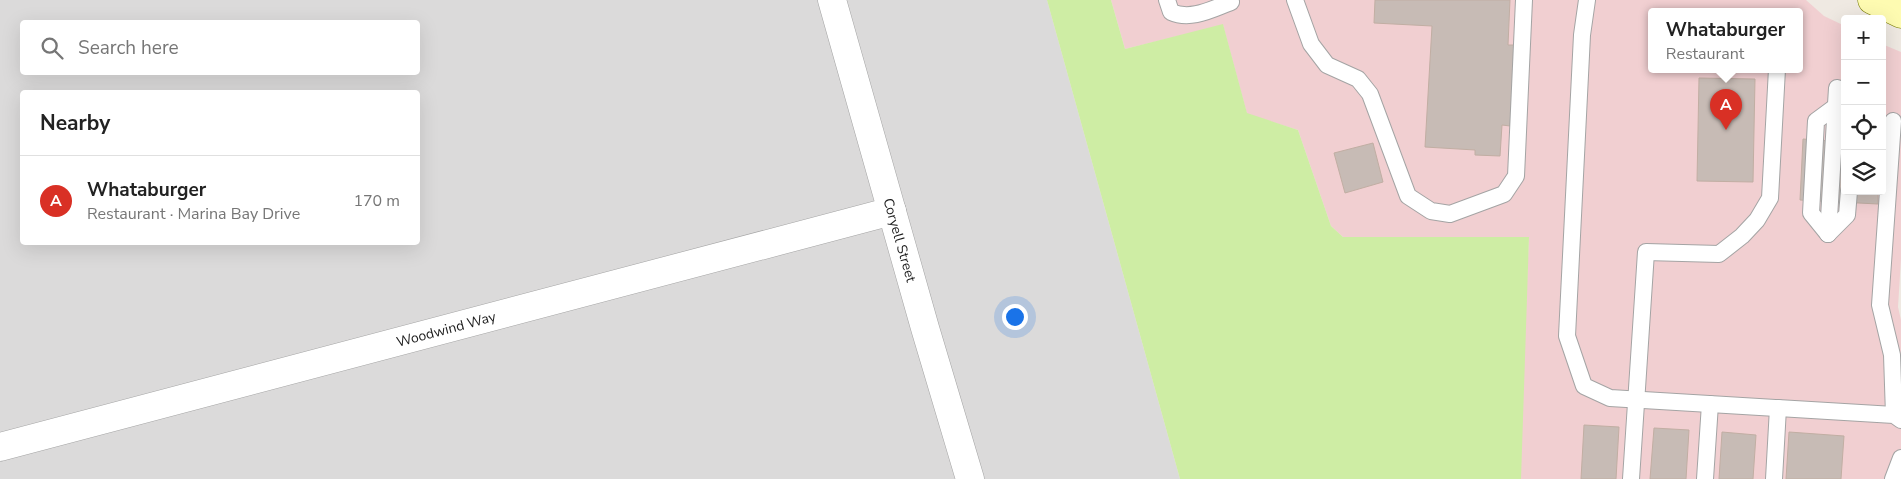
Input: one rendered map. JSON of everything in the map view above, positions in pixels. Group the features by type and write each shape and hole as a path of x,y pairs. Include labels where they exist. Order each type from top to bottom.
{"main road":[{"path":"1872,0 1901,14"}],"street":[{"name":"Coryell Street","path":"832,0 970,479"},
{"name":"Woodwind Way","path":"0,447 892,211"}],"lane":[{"path":"1167,0 1171,12 1180,16 1192,16 1231,2 1230,0"},
{"path":"1295,0 1311,44 1327,65 1358,79 1370,94 1408,196 1431,211 1450,214 1504,194 1516,176 1524,0"},
{"path":"1587,0 1582,35 1567,336 1584,386 1610,398 1778,408 1897,418 1892,355 1880,305 1893,121"},
{"path":"1631,479 1646,252 1718,254 1742,236 1757,220 1770,198 1777,73"},
{"path":"1837,88 1840,112 1816,121 1811,213 1828,234 1847,215 1849,195"},
{"path":"1705,479 1710,404"},
{"path":"1774,479 1778,408"},
{"path":"1893,479 1901,458"}],"shaded area":[{"path":"0,0 1047,0 1180,479 0,479"},
{"path":"1111,0 1806,0 1824,16 1841,24 1841,195 1886,195 1886,46 1901,52 1901,259 1898,307 1901,320 1901,479 1518,479 1529,237 1343,237 1331,226 1298,130 1247,114 1223,25 1125,49"}],"green space":[{"path":"1047,0 1111,0 1125,49 1223,24 1247,113 1298,130 1331,226 1343,237 1529,237 1521,479 1180,479"}],"building":[{"path":"1375,0 1510,0 1508,45 1515,45 1510,126 1502,125 1500,156 1475,155 1475,150 1425,147 1432,26 1374,23"},
{"path":"1699,78 1755,79 1753,182 1697,181"},
{"path":"1803,139 1841,142 1841,195 1878,195 1878,204 1800,200"},
{"path":"1373,143 1383,182 1345,193 1334,153"},
{"path":"1584,425 1619,427 1616,479 1581,479"},
{"path":"1654,428 1689,430 1686,479 1650,479"},
{"path":"1722,432 1756,435 1753,479 1719,479"},
{"path":"1789,432 1844,436 1841,479 1786,479"}],"place":[{"name":"Whataburger","path":"1726,130"}]}
